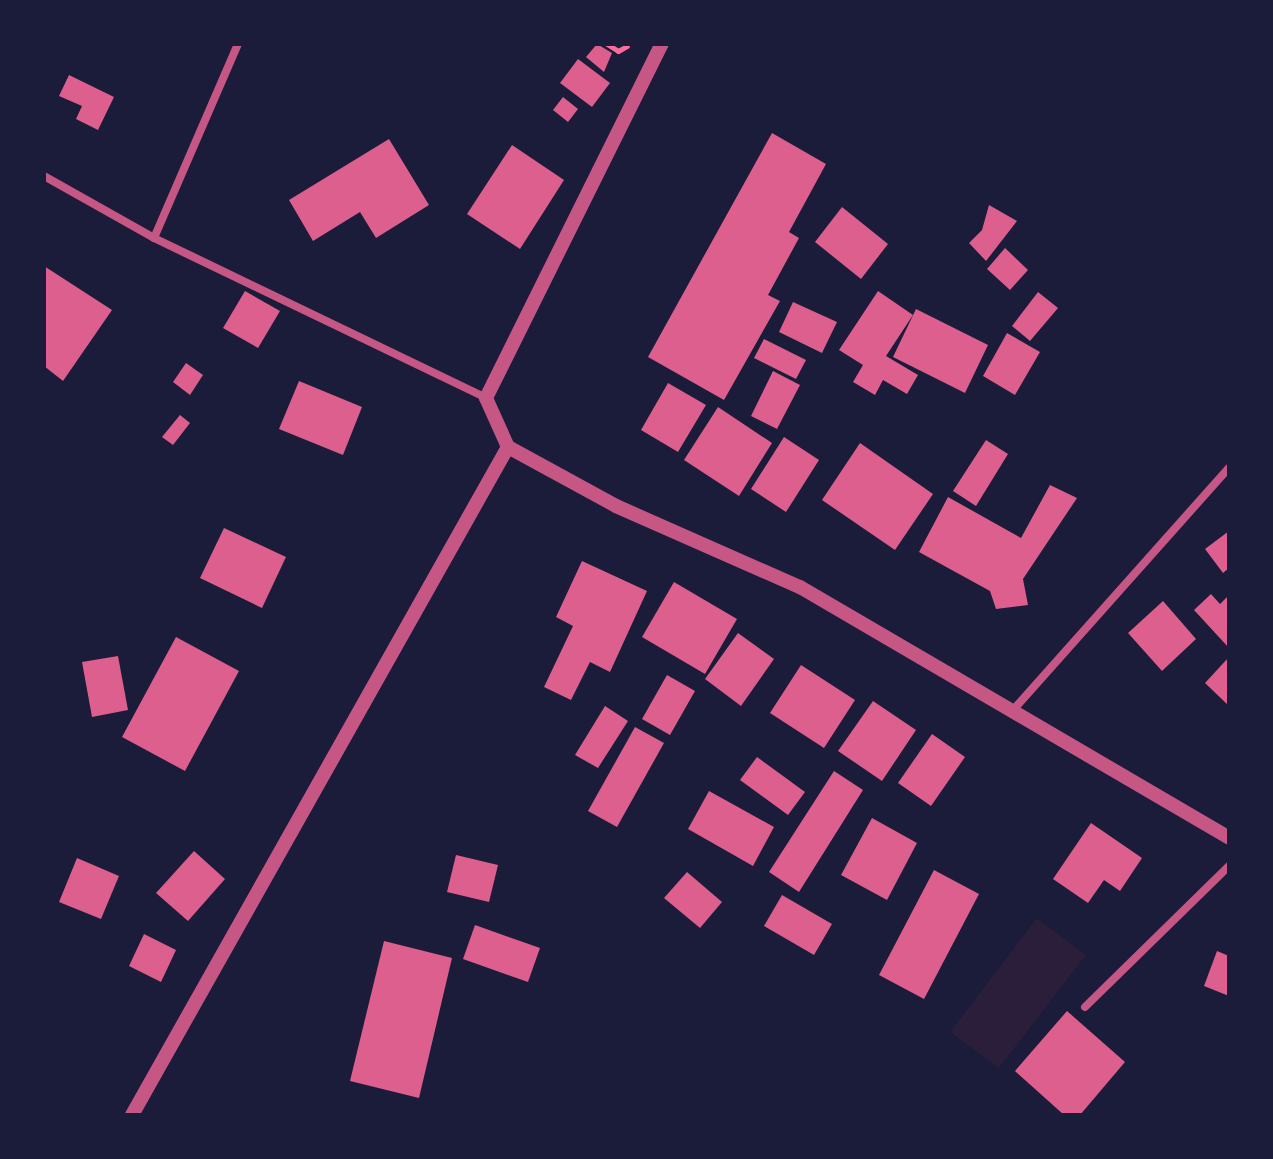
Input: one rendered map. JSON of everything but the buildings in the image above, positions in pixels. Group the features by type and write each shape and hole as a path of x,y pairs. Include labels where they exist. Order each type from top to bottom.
{"street":[{"path":"154,238 238,44"},
{"path":"486,398 662,44"},
{"path":"44,176 154,238 486,398 508,447 616,506 800,587 1014,709 1229,838"},
{"path":"132,1115 508,447"},
{"path":"1014,709 1229,468"},
{"path":"1085,1007 1229,866"}],"path":[{"path":"607,44 618,51 629,44"}],"shaded area":[{"path":"1037,918 1086,955 999,1068 950,1032"}]}
